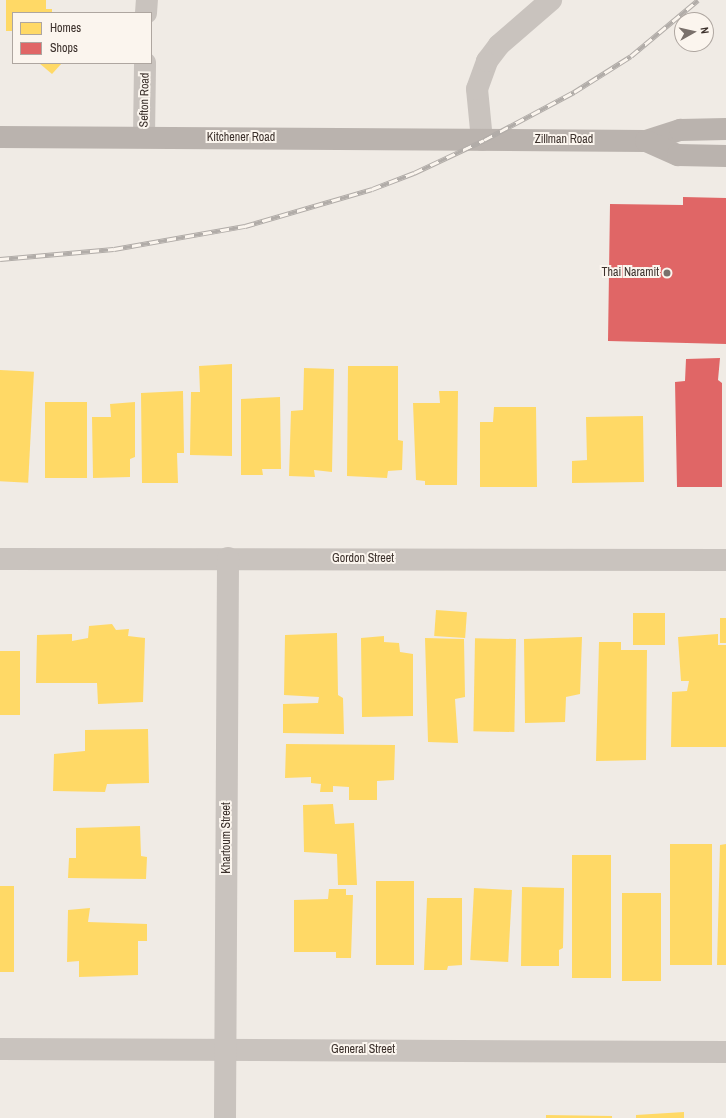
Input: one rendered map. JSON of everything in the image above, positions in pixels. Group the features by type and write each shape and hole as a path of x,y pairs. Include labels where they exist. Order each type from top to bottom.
{"main road":[{"name":"Zillman Road","path":"482,140 646,142 680,130 726,129"},
{"name":"Kitchener Road","path":"0,137 482,140"},
{"name":"Zillman Road","path":"646,142 678,155 726,156"}],"street":[{"path":"146,0 146,12"},
{"path":"482,140 476,89 487,61 499,45 551,0"},
{"name":"Sefton Road","path":"144,137 145,64"},
{"name":"Gordon Street","path":"0,559 228,558 726,560"},
{"name":"Khartoum Street","path":"226,1118 228,558"},
{"name":"General Street","path":"0,1049 726,1052"}],"building: Homes":[{"path":"6,0 46,0 46,9 52,9 52,12 12,12 12,31 6,31"},
{"path":"40,64 61,64 52,74"},
{"path":"232,364 232,456 190,455 191,392 200,392 199,366"},
{"path":"348,366 398,366 398,440 403,441 402,470 388,471 387,478 347,476"},
{"path":"304,368 334,369 332,472 314,470 315,477 289,476 291,411 303,410"},
{"path":"0,370 34,372 28,483 0,481"},
{"path":"183,391 184,453 177,453 178,483 142,483 141,393"},
{"path":"439,391 458,391 457,485 425,485 425,481 416,480 413,403 440,403"},
{"path":"280,397 281,469 262,469 263,475 241,475 241,399"},
{"path":"45,402 87,402 87,478 45,478"},
{"path":"135,402 135,457 130,459 130,477 93,478 92,417 111,417 110,404"},
{"path":"494,407 536,407 537,487 480,487 480,422 493,422"},
{"path":"643,416 644,482 572,483 572,461 587,460 586,417"},
{"path":"436,610 467,612 465,638 434,636"},
{"path":"633,613 665,613 665,645 633,645"},
{"path":"720,618 726,618 726,643 720,643"},
{"path":"112,624 116,630 129,629 128,636 145,638 143,702 98,704 97,683 36,683 37,635 72,634 72,641 88,638 89,626"},
{"path":"337,633 338,695 343,698 344,734 283,733 283,704 318,703 319,697 284,695 285,635"},
{"path":"718,634 718,645 726,645 726,747 671,747 672,692 687,691 689,681 681,681 678,637"},
{"path":"384,636 384,642 399,643 400,652 413,654 413,716 362,717 361,638"},
{"path":"582,637 580,694 566,697 565,722 525,723 524,639"},
{"path":"425,638 464,639 465,697 455,699 458,743 428,742"},
{"path":"475,638 516,639 514,732 473,731"},
{"path":"599,642 621,642 621,650 647,650 646,760 596,761"},
{"path":"0,651 20,651 20,715 0,715"},
{"path":"148,729 149,783 107,784 105,792 53,791 54,754 85,751 85,730"},
{"path":"286,744 395,745 394,780 377,781 377,800 349,800 349,787 333,786 333,792 320,792 321,784 311,783 311,777 285,778"},
{"path":"333,804 335,824 354,823 357,885 338,885 337,854 304,852 303,805"},
{"path":"140,826 141,856 147,857 146,879 68,878 69,858 76,858 76,828"},
{"path":"670,844 712,844 712,965 670,965"},
{"path":"726,844 726,965 717,965 720,845"},
{"path":"572,855 611,855 611,978 572,978"},
{"path":"376,881 414,881 414,965 376,965"},
{"path":"0,886 14,886 14,972 0,972"},
{"path":"522,887 564,888 563,948 559,950 559,966 521,966"},
{"path":"474,888 512,890 508,962 470,960"},
{"path":"329,889 346,889 346,895 353,895 351,958 336,958 336,952 294,952 294,900 328,899"},
{"path":"622,893 661,893 661,981 622,981"},
{"path":"427,898 462,898 462,965 448,966 447,970 424,970"},
{"path":"90,908 88,922 147,924 147,941 138,941 138,975 79,977 79,961 67,962 68,910"},
{"path":"684,1112 684,1118 636,1118 636,1115"},
{"path":"546,1115 612,1116 612,1118 546,1118"}],"building: Shops":[{"name":"Thai Naramit","path":"683,197 726,198 726,344 608,341 610,204 683,205"},
{"path":"720,358 718,380 722,383 722,487 677,487 675,382 685,381 686,359"}],"railway":[{"path":"0,259 114,249 245,226 372,189 414,173 484,140 574,92 631,56 698,0"}],"place":[{"name":"Thai Naramit","path":"667,273"}]}
